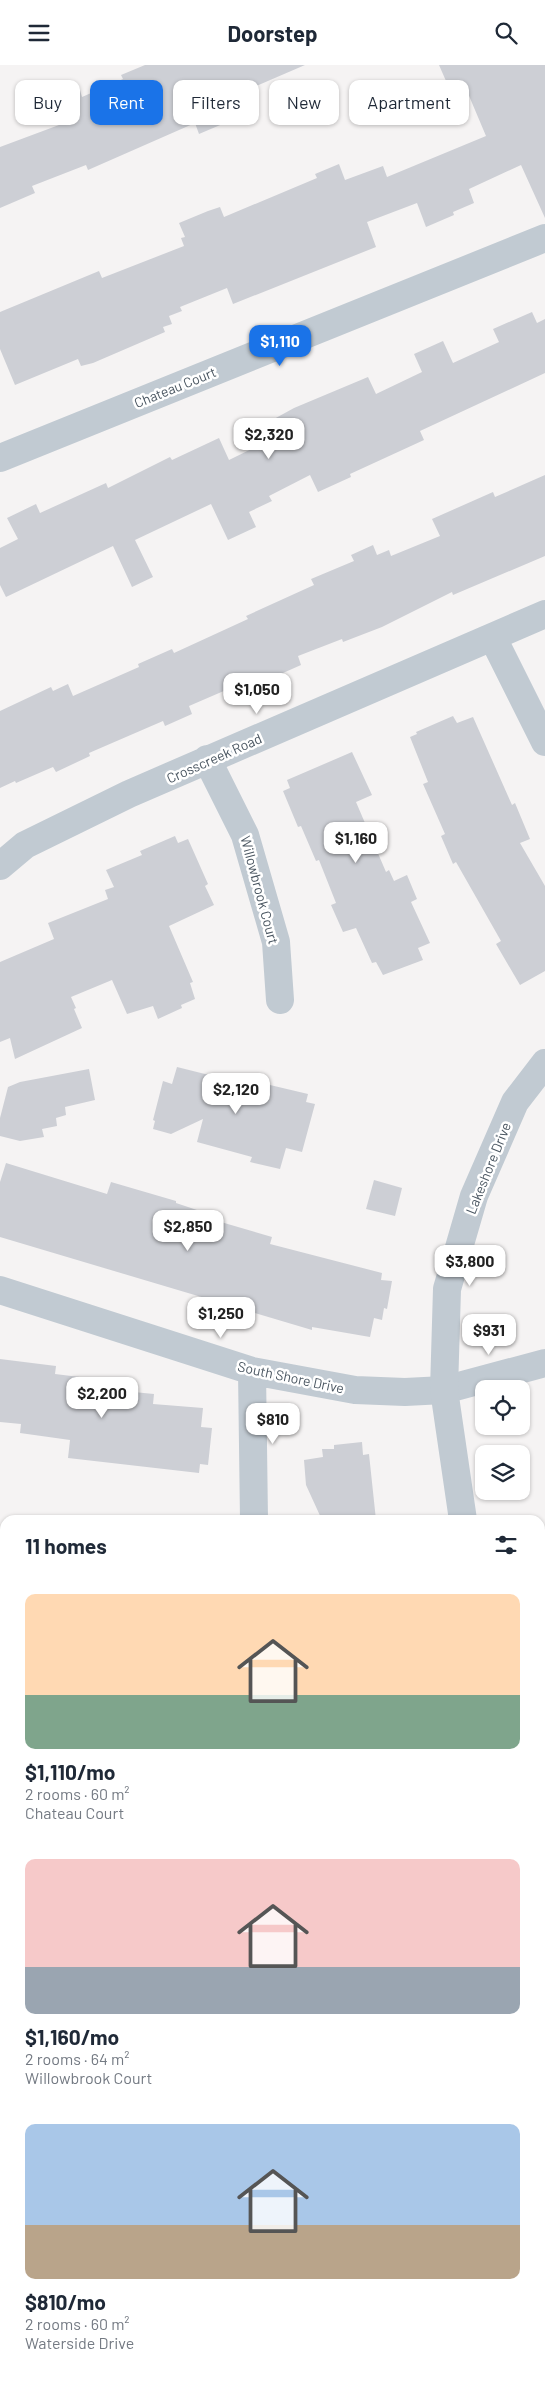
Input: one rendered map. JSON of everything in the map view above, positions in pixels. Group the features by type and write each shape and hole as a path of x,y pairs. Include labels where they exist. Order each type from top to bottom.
{"street":[{"name":"Chateau Court","path":"0,458 545,238"},
{"name":"Crosscreek Road","path":"0,866 25,845 207,759 545,615"},
{"path":"493,637 545,742"},
{"name":"Willowbrook Court","path":"207,759 246,835 276,942 280,1000"},
{"name":"Lakeshore Drive","path":"462,1515 444,1390 447,1289 474,1196 515,1102 545,1063"},
{"name":"South Shore Drive","path":"0,1290 252,1371 355,1390 405,1392 444,1390 545,1363"},
{"path":"252,1371 254,1515"}],"building":[{"path":"145,65 305,65 259,85 259,80 173,80 173,125 190,125 88,170 86,165 32,186 35,193 0,208 0,147 59,125 80,125 80,90 82,97 90,93 90,125 163,125 163,80 121,80 123,79 121,75"},
{"path":"439,65 545,65 545,218 521,165 469,189 474,203 453,212 454,215 426,227 417,203 367,222 376,247 233,304 227,288 180,307 182,311 169,316 172,324 163,327 165,332 93,363 81,366 78,359 15,385 0,349 0,312 99,271 102,278 184,246 181,238 185,237 179,223 208,211 220,207 224,217 317,178 315,174 339,164 345,180 383,166 387,177 486,136 469,96 469,80 446,80"},
{"path":"196,125 220,125 199,134"},
{"path":"532,312 537,323 545,319 545,373 420,431 424,440 350,474 351,477 318,492 310,475 269,496 272,501 249,512 256,527 228,540 211,504 135,540 153,577 132,587 113,546 6,597 0,585 0,548 18,539 7,518 36,504 40,513 106,483 108,488 170,457 172,460 219,438 229,460 268,441 263,430 277,424 274,419 294,408 368,377 376,394 422,372 414,354 443,341 453,363 499,342 493,329"},
{"path":"545,475 545,556 453,595 452,592 382,627 343,642 342,639 298,656 301,665 274,677 273,674 235,691 233,687 189,706 192,714 165,726 163,721 89,753 90,756 56,772 53,767 0,788 0,711 51,687 53,691 68,684 73,696 139,667 138,664 172,649 174,653 248,619 246,616 314,585 311,579 354,561 351,555 373,545 377,555 389,550 391,556 440,536 432,519 493,492 495,497"},
{"path":"453,716 457,723 473,717 512,805 515,803 530,839 520,843 545,886 545,971 520,985 496,944 501,941 456,862 453,864 441,836 445,834 423,784 428,782 410,737 417,734 416,732"},
{"path":"352,752 372,795 356,802 386,872 389,870 394,881 407,875 417,899 411,902 430,943 418,948 423,960 383,975 376,962 372,963 356,928 343,932 331,905 336,903 319,860 316,861 301,826 298,827 283,791 290,788 287,780"},
{"path":"175,836 178,843 188,839 208,884 205,886 214,905 169,926 193,982 190,983 195,999 181,1005 182,1008 158,1019 153,1006 127,1014 112,980 71,997 82,1028 15,1059 10,1038 0,1042 0,962 54,939 48,923 108,899 105,890 114,887 106,870 142,855 140,851"},
{"path":"177,1067 269,1090 270,1085 308,1094 306,1102 315,1104 302,1152 286,1148 280,1169 250,1162 252,1157 197,1142 203,1119 171,1134 153,1129 155,1121 153,1120 163,1081 172,1084"},
{"path":"89,1069 95,1100 65,1107 66,1115 56,1118 57,1126 42,1129 44,1137 20,1141 0,1136 0,1118 8,1087 20,1082"},
{"path":"6,1163 107,1194 111,1182 176,1201 176,1203 215,1216 214,1220 272,1237 270,1244 382,1273 381,1280 392,1281 387,1309 384,1308 382,1320 374,1318 370,1337 312,1327 312,1330 0,1237 0,1182"},
{"path":"374,1180 402,1188 395,1216 366,1209"},
{"path":"0,1359 56,1366 55,1374 104,1380 103,1389 154,1394 153,1404 203,1408 201,1427 212,1428 208,1465 200,1464 199,1473 68,1458 70,1440 20,1433 21,1424 0,1422"},
{"path":"362,1442 363,1455 369,1454 375,1515 320,1515 306,1485 304,1460 323,1457 322,1449 334,1449 334,1445"}]}
